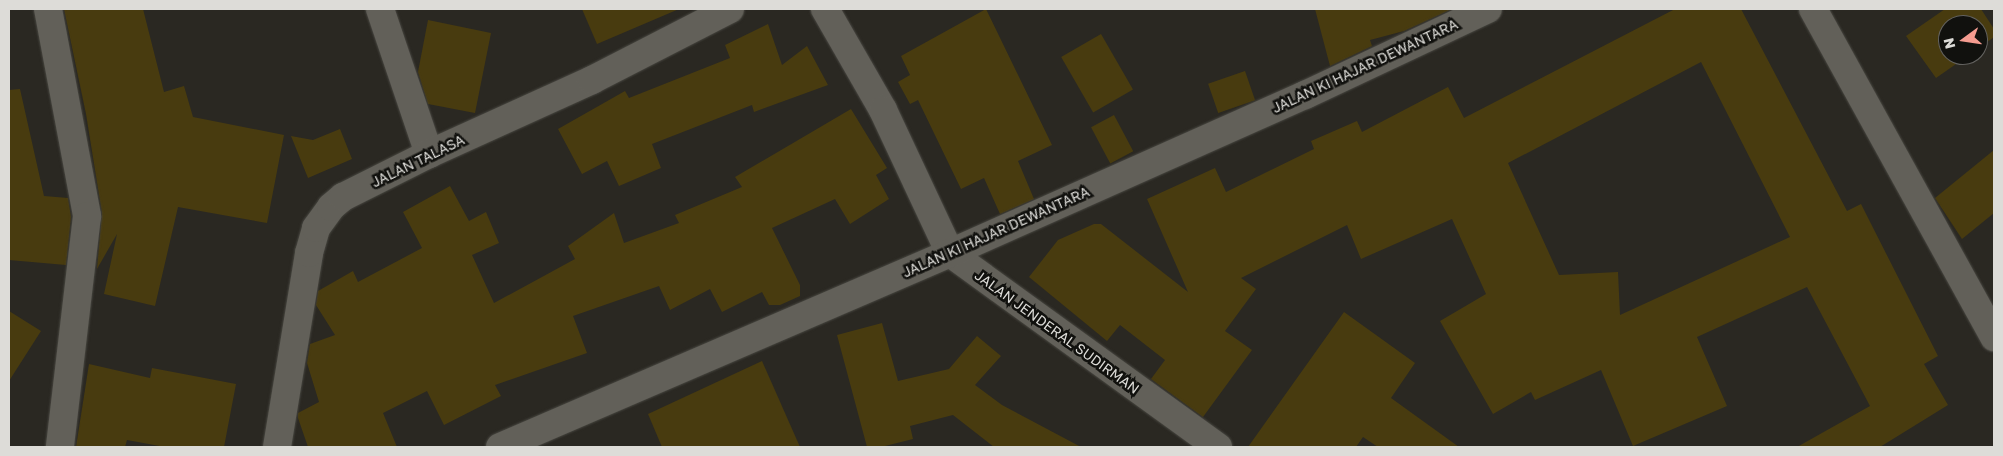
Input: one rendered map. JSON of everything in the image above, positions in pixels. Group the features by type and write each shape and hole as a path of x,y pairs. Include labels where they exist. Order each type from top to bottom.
{"street":[{"path":"48,9 81,172 87,216 60,447"},
{"path":"380,9 429,154"},
{"name":"JALAN TALASA","path":"277,447 308,253 316,228 324,214 343,197 429,154 592,80 730,9"},
{"name":"JALAN JENDERAL SUDIRMAN","path":"824,9 883,110 950,253 1218,447"},
{"name":"JALAN KI HAJAR DEWANTARA","path":"500,447 950,253 1305,95 1488,9"},
{"path":"1813,9 1993,331"}],"building":[{"path":"64,9 143,9 164,92 184,86 193,117 284,135 267,223 178,207 155,306 104,294 117,234 97,269 102,213 86,114"},
{"path":"582,9 679,9 597,44"},
{"path":"986,9 1052,145 1018,161 1034,199 1000,214 984,178 961,189 918,100 910,104 898,82 910,75 901,56"},
{"path":"1315,9 1452,9 1404,31 1370,40 1372,46 1330,66"},
{"path":"1675,9 1741,9 1847,211 1861,204 1938,356 1924,364 1948,405 1880,447 1797,447 1870,406 1807,287 1697,337 1727,406 1633,446 1601,370 1535,400 1531,392 1493,414 1440,321 1486,294 1452,219 1361,259 1347,225 1241,278 1256,289 1225,331 1252,350 1203,417 1151,379 1165,360 1120,325 1107,341 1029,277 1058,240 1094,224 1101,224 1188,292 1147,199 1215,168 1226,192 1314,149 1311,141 1357,121 1362,132 1448,87 1464,118","holes":["1701,62 1790,237 1620,315 1618,272 1559,275 1508,163"]},
{"path":"1945,9 1981,9 1985,15 1938,15 1938,65 1955,65 1936,78 1906,36"},
{"path":"428,20 491,33 475,113 428,104 418,72"},
{"path":"1988,20 1994,29 1994,37 1988,42"},
{"path":"768,24 782,65 807,46 828,85 754,112 752,105 652,144 661,168 619,186 607,161 582,174 558,129 625,91 629,98 730,58 725,45"},
{"path":"1101,34 1133,89 1093,112 1061,57"},
{"path":"1245,71 1255,100 1218,113 1208,84"},
{"path":"20,89 44,196 68,198 71,217 66,265 9,260 9,90"},
{"path":"851,109 887,168 876,175 889,199 850,224 835,199 772,228 800,285 800,296 780,305 769,305 762,292 722,312 710,289 670,310 659,286 573,316 587,353 495,385 501,396 444,425 427,391 383,413 397,447 308,447 298,413 319,402 307,363 310,344 335,335 316,305 318,291 353,271 358,282 422,248 403,212 450,186 469,221 486,212 499,243 472,255 494,303 575,259 568,246 614,213 624,243 679,223 675,215 742,187 735,177"},
{"path":"1114,115 1133,151 1110,163 1091,127"},
{"path":"340,129 352,159 308,178 291,136 313,140"},
{"path":"1994,150 1994,213 1962,239 1935,198"},
{"path":"9,311 41,331 9,381"},
{"path":"1344,312 1415,363 1391,398 1459,447 1378,447 1363,437 1356,447 1248,447"},
{"path":"882,323 898,381 949,369 977,336 1001,356 975,385 1002,405 1081,447 994,447 953,415 910,426 913,439 881,447 867,447 837,335"},
{"path":"762,361 800,447 662,447 648,414"},
{"path":"89,364 150,378 152,368 236,384 224,447 165,447 127,440 125,447 76,447"}]}
